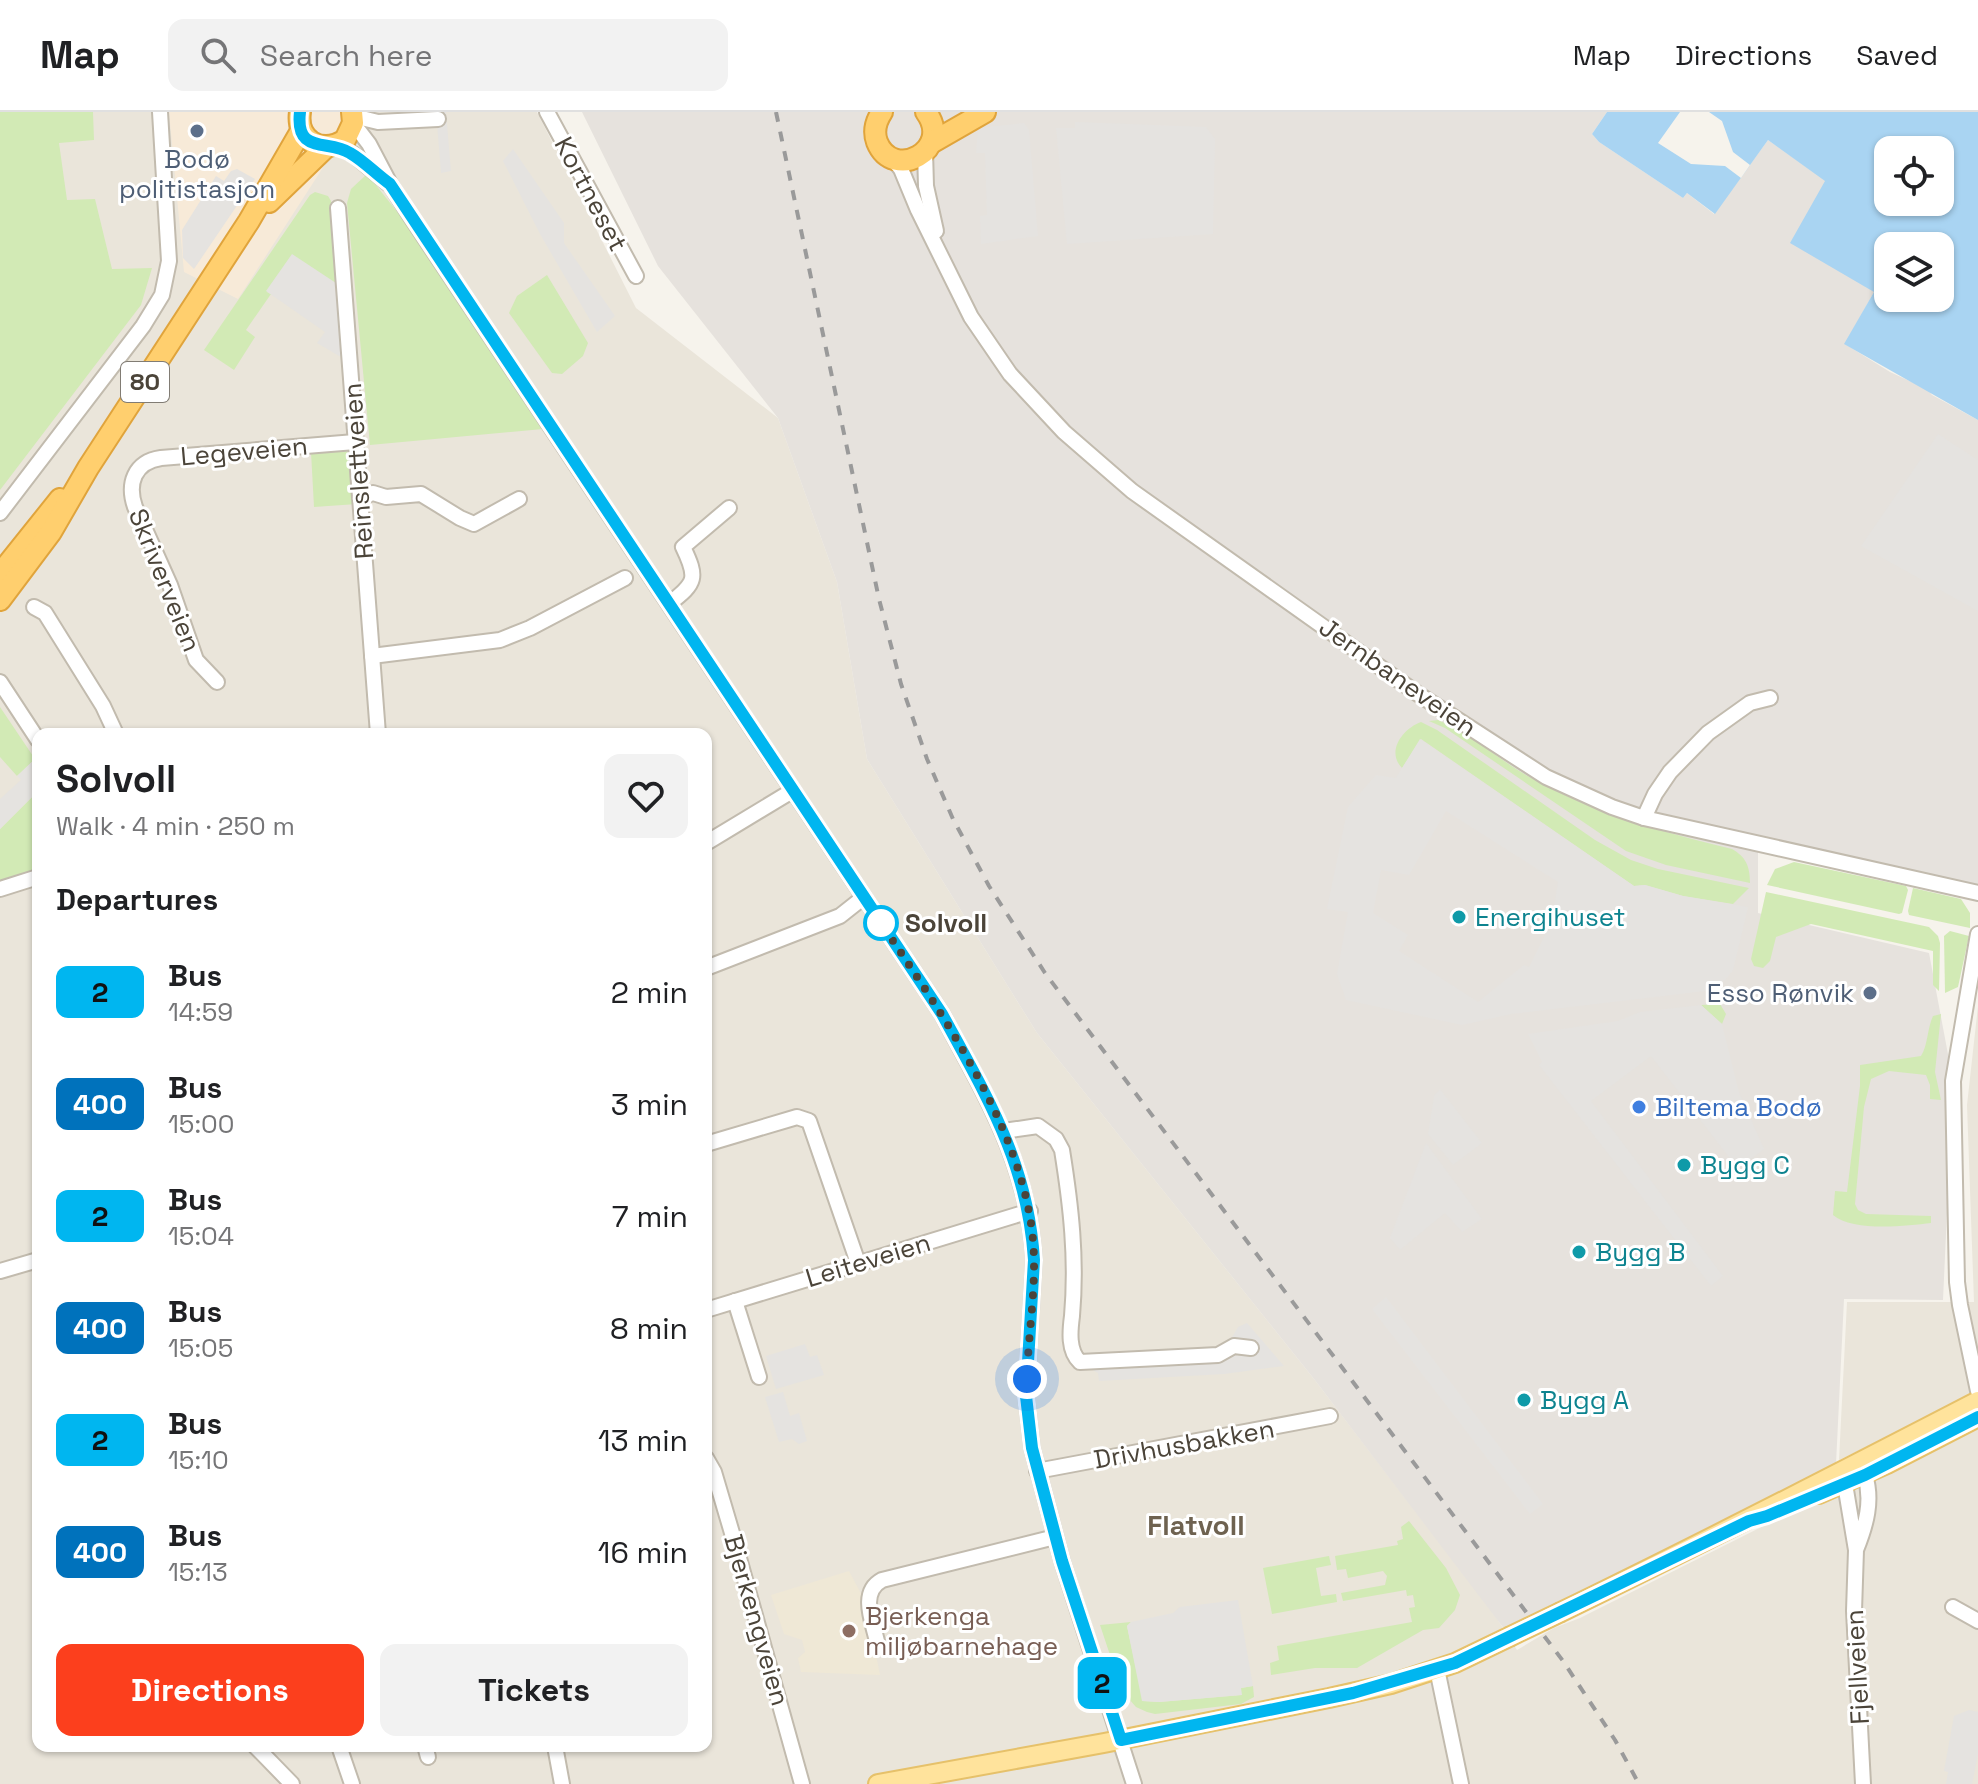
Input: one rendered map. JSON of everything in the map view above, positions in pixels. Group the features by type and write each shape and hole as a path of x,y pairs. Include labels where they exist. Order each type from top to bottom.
{"highway":[{"name":"Jernbaneveien","path":"926,112 933,124 928,147"},
{"path":"960,112 975,112"},
{"path":"892,158 913,159 985,112"},
{"name":"Jernbaneveien","path":"881,113 875,137 881,150 892,158"},
{"name":"80","path":"249,221 331,146 345,140 353,117"},
{"name":"80","path":"301,122 311,143 331,146"},
{"name":"80","path":"0,600 51,532 88,468 249,221 301,122"},
{"name":"80","path":"0,574 48,511 88,468"}],"main road":[{"path":"1853,1475 1978,1401"},
{"path":"878,1784 1329,1698 1391,1684 1437,1669 1749,1521 1767,1516 1978,1417"}],"street":[{"path":"0,513 143,326 162,295 169,261 160,112"},
{"name":"Kortneset","path":"547,112 636,276"},
{"path":"353,117 378,122 438,119"},
{"path":"353,117 390,184 942,1014 1004,1131 1030,1211 1034,1260 1026,1396 1037,1471 1134,1784"},
{"path":"331,146 353,154 390,184"},
{"name":"Jernbaneveien","path":"928,147 926,186 944,258"},
{"name":"Jernbaneveien","path":"892,158 901,169 971,317 1010,374 1064,432 1132,491 1490,743 1546,777 1644,818 1978,893"},
{"name":"Reinslettveien","path":"338,208 378,728"},
{"name":"Legeveien","path":"137,471 144,463 161,458 355,442"},
{"name":"Skriverveien","path":"137,471 131,486 135,507 170,585 196,660 217,682"},
{"path":"361,497 373,493 386,497 421,494 474,524 519,499"},
{"path":"670,603 689,589 694,577 683,547 729,508"},
{"path":"372,656 500,640 530,628 625,578"},
{"path":"34,607 45,613 103,706 113,728"},
{"path":"1,686 32,731"},
{"path":"1644,818 1670,772 1708,733 1750,703 1770,698"},
{"path":"712,839 792,791"},
{"path":"0,889 32,879"},
{"path":"712,966 840,916 864,897"},
{"path":"1978,934 1953,1081 1957,1282 1960,1305 1974,1352 1978,1391"},
{"path":"712,1142 797,1117 809,1121 858,1263"},
{"path":"1004,1131 1038,1126 1056,1139 1062,1150 1074,1236 1070,1333 1073,1356 1080,1362 1218,1355 1234,1346 1251,1348"},
{"name":"Leiteveien","path":"712,1308 1030,1211"},
{"path":"0,1271 32,1262"},
{"path":"735,1301 759,1377"},
{"name":"Drivhusbakken","path":"1037,1471 1330,1416"},
{"name":"Bjerkengveien","path":"712,1468 802,1784"},
{"name":"Fjellveien","path":"1853,1475 1856,1550 1854,1611 1863,1784"},
{"name":"Fjellveien","path":"1853,1475 1868,1487 1865,1528 1856,1550"},
{"path":"878,1646 868,1597 874,1584 1055,1537"},
{"path":"1953,1607 1978,1621"},
{"path":"1437,1669 1461,1784"},
{"path":"261,1752 292,1784"},
{"path":"341,1752 352,1784"},
{"path":"556,1752 562,1784"}],"shaded area":[{"path":"0,112 537,112 636,308 778,418 837,582 867,759 1037,1033 1314,1379 1494,1614 1517,1650 1554,1628 1580,1618 1887,1464 1877,1442 1839,1460 1847,1302 1974,1302 1967,1105 1978,1006 1978,1784 0,1784"},
{"path":"169,112 372,112 368,124 335,149 238,299 184,272"},
{"path":"436,112 446,112 451,171 441,173"},
{"path":"582,112 1607,112 1592,134 1599,142 1683,198 1687,193 1714,214 1768,140 1826,181 1874,292 1845,344 1978,420 1978,893 1758,838 1758,913 1929,953 1953,1081 1943,1300 1844,1299 1836,1464 1773,1501 1505,1630 1314,1379 1037,1033 867,759 837,582 778,418 658,266"},
{"path":"1075,122 1206,127 1215,139 1213,234 1067,244 1056,128 1075,128"},
{"path":"1024,123 1029,130 1038,236 981,244 980,216 987,215 985,153 976,153 978,128"},
{"path":"513,149 564,223 564,243 615,316 597,332 540,234 503,161"},
{"path":"237,169 255,179 194,269 183,258 182,230 216,176 224,181 231,171"},
{"path":"292,254 339,285 346,360 317,343 325,332 266,291"},
{"path":"1938,434 1978,460 1978,611 1861,546"},
{"path":"1420,739 1634,886 1645,885 1683,896 1748,907 1733,970 1725,980 1705,991 1511,1014 1462,1025 1346,1000 1337,974 1348,912 1327,909 1348,807 1376,775 1396,778","holes":["1446,811 1558,882 1552,921 1529,967 1524,965 1478,1002 1399,951 1408,935 1373,913 1381,870 1409,875"]},
{"path":"32,762 32,797 0,829 0,799 21,780 17,776"},
{"path":"1701,1005 1722,1024 1739,1092 1764,1149 1738,1169 1651,1056 1591,1101 1723,1276 1711,1286 1539,1065 1542,1062 1528,1034 1618,1021 1640,1012"},
{"path":"1440,1089 1482,1143 1453,1165 1428,1134 1434,1096"},
{"path":"1426,1143 1482,1219 1462,1232 1445,1213 1400,1250 1390,1238"},
{"path":"1386,1297 1543,1504 1530,1514 1372,1309"},
{"path":"1247,1323 1284,1366 1224,1374 1099,1381 1098,1373 1087,1367 1220,1358 1238,1327"},
{"path":"805,1344 810,1357 817,1355 824,1375 776,1389 766,1356"},
{"path":"783,1392 790,1416 799,1413 807,1441 799,1444 792,1439 779,1442 765,1397"},
{"path":"849,1571 865,1601 880,1675 801,1672 798,1658 805,1652 802,1640 784,1634 771,1595"},
{"path":"1238,1600 1253,1686 1241,1688 1242,1695 1142,1701 1127,1626 1131,1622 1173,1613 1180,1607"},
{"path":"1969,1710 1978,1712 1978,1754 1972,1784 1946,1784 1948,1772 1944,1771 1954,1716"}],"green space":[{"path":"0,112 93,112 94,140 59,143 67,200 95,199 112,269 152,268 141,305 0,490"},
{"path":"367,174 407,224 543,429 370,445 347,203 351,189"},
{"path":"315,192 328,196 331,201 339,285 267,292 271,294 246,330 255,337 234,370 204,350"},
{"path":"547,275 588,343 583,356 562,374 552,373 509,313 517,296"},
{"path":"344,450 351,453 357,504 314,507 311,452"},
{"path":"0,707 32,755 32,762 17,776 0,757"},
{"path":"1438,720 1533,779 1581,802 1655,829 1732,849 1746,863 1750,883 1666,865 1626,851 1445,728 1429,721"},
{"path":"1421,722 1595,840 1631,860 1658,869 1749,888 1733,904 1683,896 1645,885 1634,886 1421,739 1402,768 1397,762 1398,742 1402,735"},
{"path":"32,797 32,872 0,884 0,829"},
{"path":"1794,862 1906,886 1908,890 1902,913 1767,885 1775,869"},
{"path":"1913,888 1961,899 1970,913 1970,928 1909,915"},
{"path":"1766,892 1929,927 1940,943 1939,991 1933,985 1933,951 1811,924 1776,937 1770,961 1763,968 1754,966 1751,959"},
{"path":"1950,931 1969,936 1958,987 1945,993 1944,936"},
{"path":"1720,1004 1726,1014 1722,1024 1701,1005"},
{"path":"1941,1014 1935,1072 1941,1100 1930,1099 1926,1075 1889,1071 1871,1079 1864,1107 1855,1204 1858,1210 1866,1214 1931,1216 1931,1223 1866,1226 1842,1220 1833,1215 1835,1191 1847,1192 1860,1065 1921,1056 1933,1016"},
{"path":"1409,1521 1446,1568 1460,1595 1455,1610 1439,1628 1423,1630 1357,1668 1315,1668 1271,1675 1270,1663 1279,1660 1277,1646 1412,1622 1409,1608 1415,1607 1413,1595 1407,1596 1406,1590 1343,1601 1341,1593 1385,1585 1387,1576 1383,1571 1348,1578 1346,1569 1337,1570 1335,1556 1398,1545 1397,1541 1403,1539 1401,1527"},
{"path":"1329,1556 1331,1565 1316,1568 1321,1596 1336,1594 1337,1602 1272,1614 1263,1568"},
{"path":"1131,1622 1127,1626 1143,1701 1241,1695 1241,1688 1253,1686 1254,1697 1241,1704 1155,1714 1136,1707 1122,1691 1100,1625"}],"water":[{"path":"1607,112 1978,112 1978,420 1844,344 1874,292 1790,243 1825,181 1768,140 1715,214 1687,193 1683,198 1599,142 1592,134"}],"pier":[{"path":"1680,112 1709,112 1722,121 1733,152 1750,165 1741,178 1725,166 1691,164 1658,143"}],"railway":[{"path":"776,112 879,599 901,684 927,759 953,819 989,886 1045,973 1563,1661 1615,1740 1639,1784"}],"bus line":[{"name":"2","path":"300,112 301,131 311,143 336,146 353,154 390,184 942,1014 1004,1131 1026,1194 1033,1238 1026,1396 1032,1448 1062,1561 1121,1740 1353,1693 1455,1663 1749,1521 1865,1475 1978,1417"}],"place":[{"name":"Bodø politistasjon","path":"197,131"},
{"name":"Energihuset","path":"1459,917"},
{"name":"Solvoll","path":"881,923"},
{"name":"Esso Rønvik","path":"1870,993"},
{"name":"Biltema Bodø","path":"1639,1107"},
{"name":"Bygg C","path":"1684,1165"},
{"name":"Bygg B","path":"1579,1252"},
{"name":"Bygg A","path":"1524,1400"},
{"name":"Bjerkenga miljøbarnehage","path":"849,1631"}],"district":[{"name":"Flatvoll","path":"1196,1525"}],"route":[{"path":"881,923 879,920 942,1014 1004,1131 1026,1194 1034,1260 1027,1379"}]}
